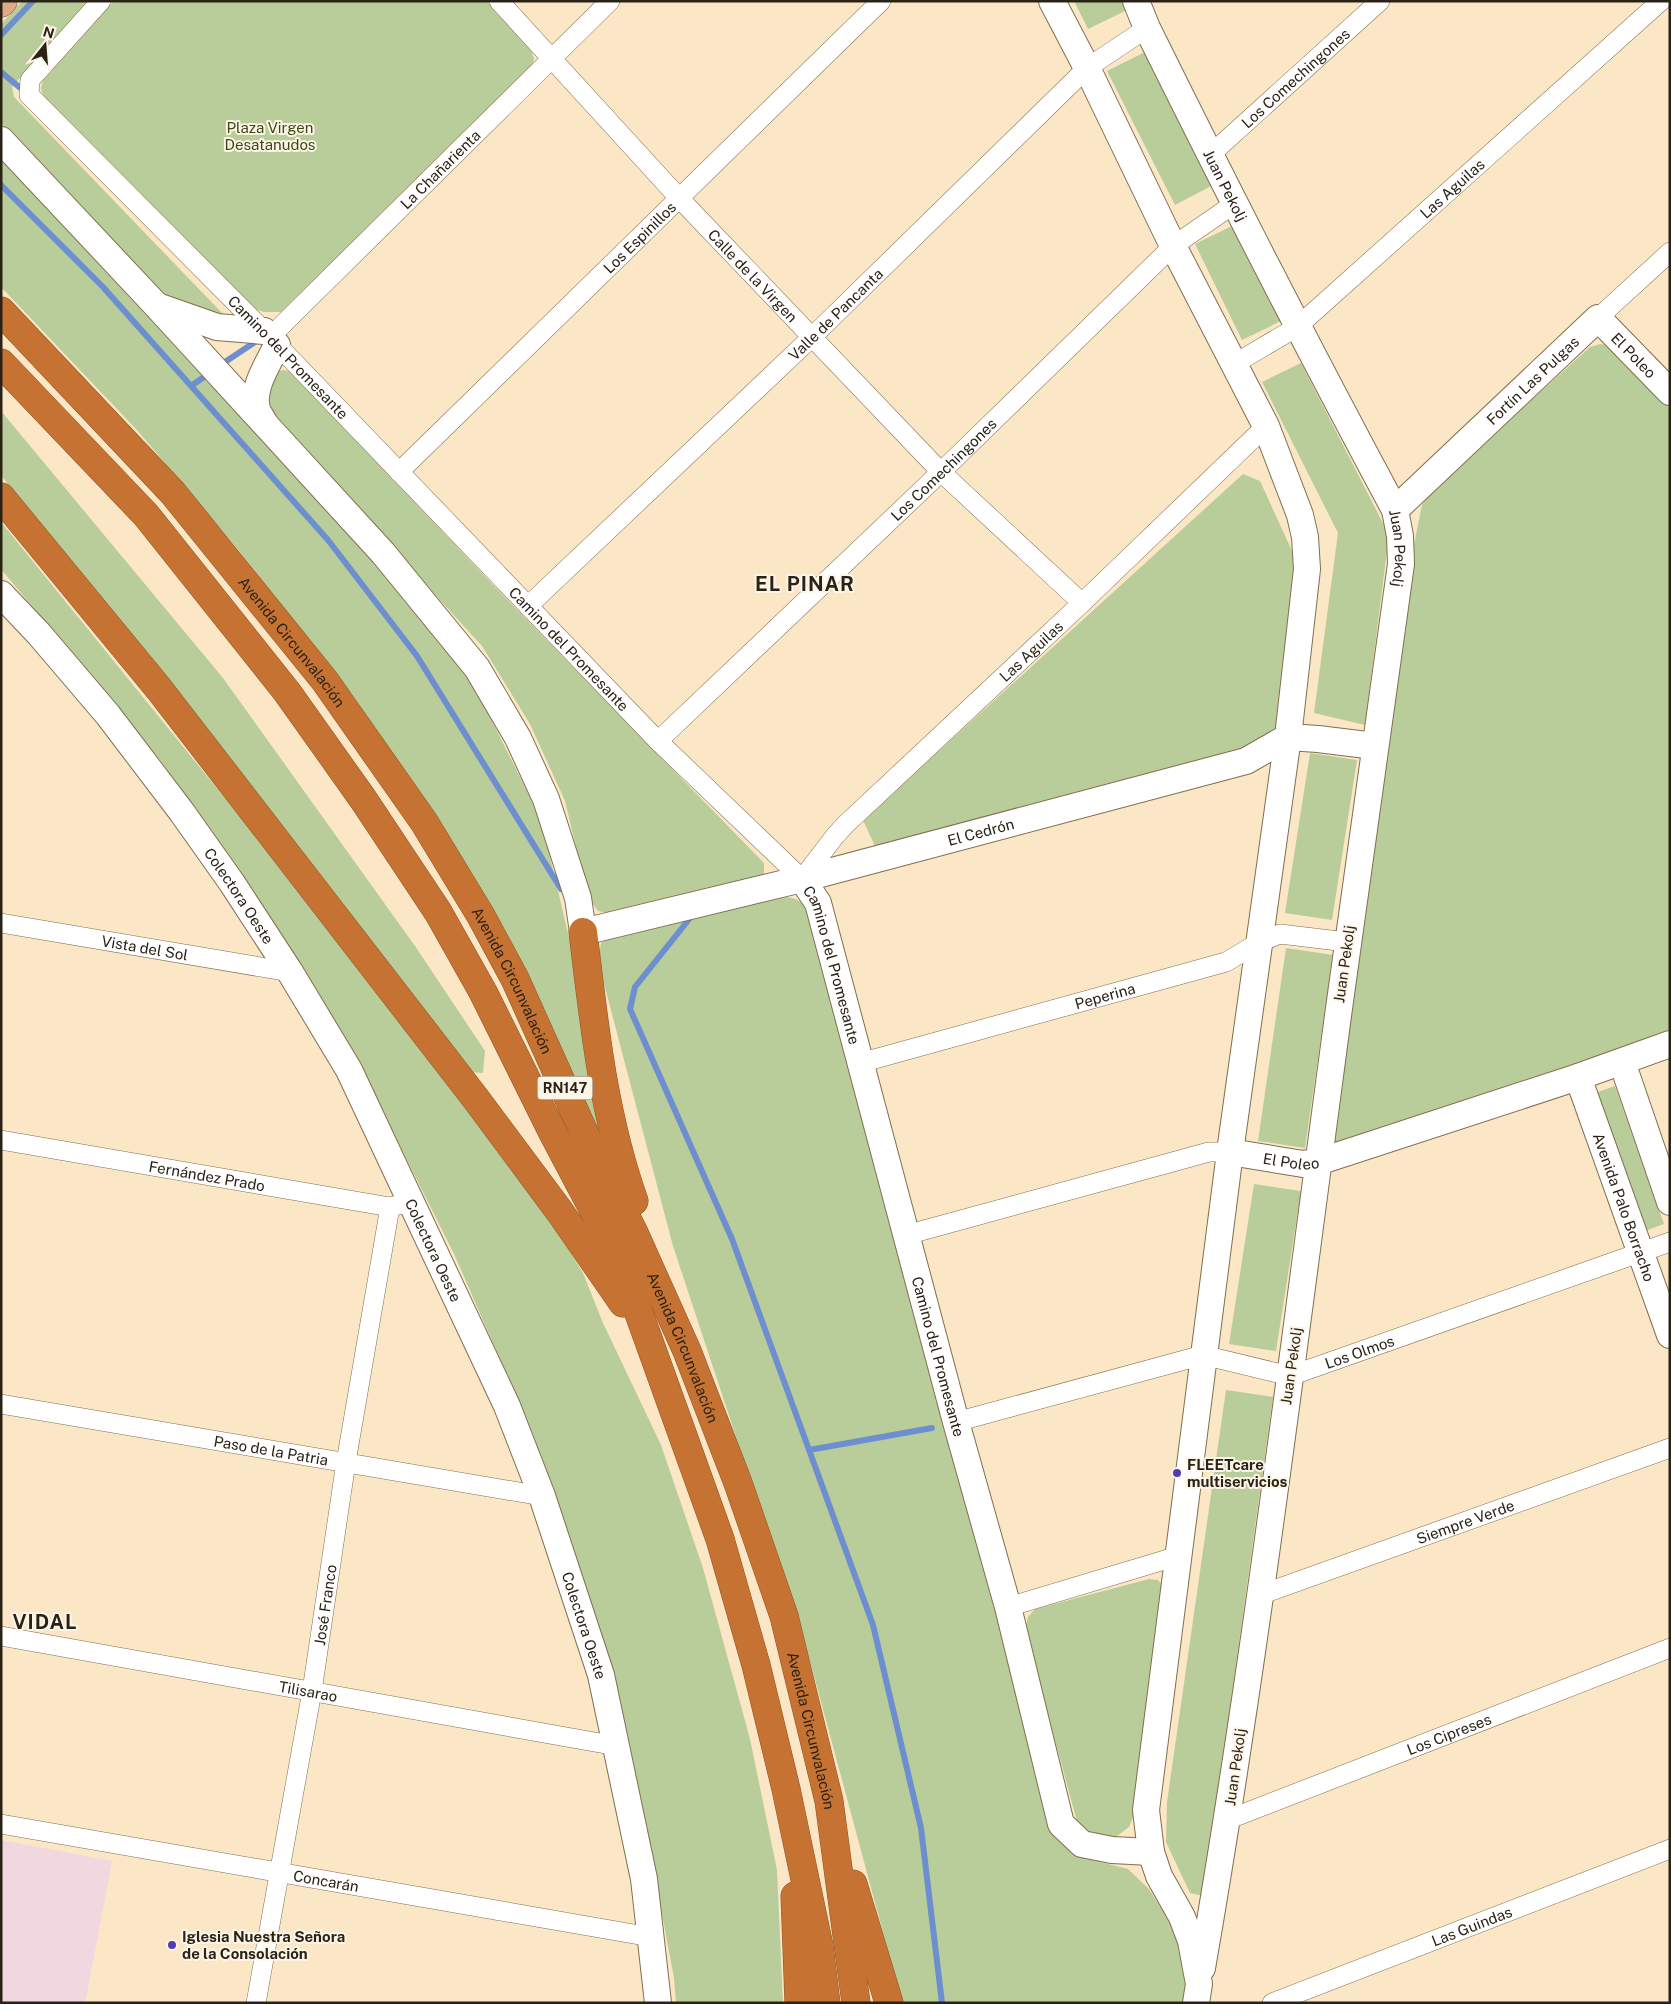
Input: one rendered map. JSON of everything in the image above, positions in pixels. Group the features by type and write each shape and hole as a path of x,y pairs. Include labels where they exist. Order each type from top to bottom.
{"highway":[{"name":"Avenida Circunvalación","path":"1,311 173,493 325,681 424,822 481,916 515,979 587,1139 634,1233 687,1351 738,1483 784,1616 828,1801 856,2003"},
{"name":"Avenida Circunvalación","path":"1,363 152,522 287,692 364,800 438,912 483,992 553,1133 613,1247 720,1539 756,1665 819,1946 826,2003"},
{"path":"1,497 159,689 476,1099 560,1212 619,1297 650,1348"},
{"path":"583,932 598,1056 624,1175 687,1351"},
{"path":"828,1801 889,2003"},
{"path":"791,1815 799,2003"}],"street":[{"name":"Camino del Promesante","path":"101,1 30,80 28,95 270,338 658,741 802,879 818,903 956,1422 1008,1606 1061,1824 1082,1844 1112,1850 1151,1852"},
{"name":"Calle de la Virgen","path":"499,1 680,199 941,472 1082,603"},
{"name":"La Chañarienta","path":"270,338 610,1"},
{"name":"Los Espinillos","path":"399,472 881,1"},
{"path":"1052,1 1087,68 1173,246 1266,426 1300,515 1305,538 1307,569 1288,737 1258,943 1203,1355 1146,1810 1151,1852 1159,1876 1182,1917 1191,1941 1198,1993"},
{"name":"Juan Pekolj","path":"1136,1 1147,28 1234,204 1297,327 1395,510 1400,536 1401,564 1347,942 1260,1595 1227,1820 1198,1993"},
{"name":"Los Comechingones","path":"1210,156 1380,1"},
{"name":"Las Aguilas","path":"1234,364 1297,327 1661,1"},
{"name":"Valle de Pancanta","path":"528,606 812,337 1087,68 1147,28"},
{"path":"1,140 384,553 477,668 518,738 546,799 578,898 583,932"},
{"name":"Los Comechingones","path":"658,741 941,472 1173,246 1234,204"},
{"name":"Fortín Las Pulgas","path":"1395,510 1670,252"},
{"path":"155,304 216,327 270,338 256,400 257,410 267,427"},
{"name":"El Poleo","path":"1598,318 1670,392"},
{"name":"Las Aguilas","path":"802,879 845,825 1082,603 1266,426"},
{"name":"Colectora Oeste","path":"1,594 39,634 108,715 232,883 290,972 349,1070 401,1204 507,1406 542,1496 599,1667 644,1879 658,2003"},
{"path":"1288,737 1375,746"},
{"name":"El Cedrón","path":"583,932 802,879 1246,761 1288,737"},
{"name":"Vista del Sol","path":"1,923 290,972"},
{"name":"Peperina","path":"860,1063 1226,962 1258,943 1280,934 1347,942"},
{"name":"El Poleo","path":"906,1235 1209,1152 1230,1152 1303,1164 1318,1162 1578,1077 1670,1044"},
{"path":"1622,1062 1670,1202"},
{"name":"Avenida Palo Borracho","path":"1578,1077 1670,1335"},
{"name":"Fernández Prado","path":"1,1140 401,1204"},
{"name":"José Franco","path":"256,2003 312,1691 346,1462 401,1204"},
{"name":"Los Olmos","path":"1290,1376 1670,1242"},
{"path":"956,1422 1203,1355 1290,1376"},
{"name":"Paso de la Patria","path":"1,1404 542,1496"},
{"name":"Siempre Verde","path":"1260,1595 1670,1448"},
{"path":"1008,1606 1178,1556"},
{"name":"Tilisarao","path":"1,1636 617,1746"},
{"name":"Los Cipreses","path":"1227,1820 1670,1648"},
{"name":"Concarán","path":"1,1824 651,1937"},
{"name":"Las Guindas","path":"1272,2003 1670,1849"}],"shaded area":[{"path":"1,1840 112,1861 85,2003 1,2003"}],"green space":[{"path":"22,1 89,1 12,87 14,97 223,314 220,322 172,306 1,123 1,24"},
{"name":"Plaza Virgen Desatanudos","path":"114,1 487,1 530,47 534,59 532,67 281,312 264,312 248,307 43,96 41,88 43,81"},
{"path":"1074,1 1123,1 1127,10 1088,29"},
{"path":"1145,52 1213,185 1175,205 1107,71"},
{"path":"1,157 379,564 466,669 541,819 572,950 616,1182 461,857 352,694 236,547 136,429 1,287"},
{"path":"1234,225 1281,321 1242,340 1195,244"},
{"path":"1600,344 1613,346 1670,408 1670,1029 1358,1145 1334,1143 1331,1133 1412,555 1422,505 1432,490 1590,347"},
{"path":"1301,363 1389,535 1365,725 1314,713 1338,533 1262,382"},
{"path":"284,370 292,372 492,584 764,863 764,878 614,914 598,911 588,897 565,801 530,724 482,646 266,410 268,379 275,371"},
{"path":"1,411 223,678 415,946 485,1051 483,1073 469,1072 101,606 1,475"},
{"path":"1243,474 1260,481 1298,564 1282,719 1274,736 1264,745 875,846 863,820"},
{"path":"1,522 228,802 412,1038 551,1221 583,1273 603,1323 661,1445 703,1568 750,1739 777,1870 783,2003 676,2003 674,1978 650,1850 604,1641 533,1435 455,1256 366,1078 267,916 161,761 1,569"},
{"path":"1310,753 1357,760 1332,920 1285,913"},
{"path":"786,897 800,901 807,913 1058,1838 1077,1856 1128,1869 1149,1889 1171,1923 1185,1965 1186,1983 1183,2003 902,2003 810,1661 673,1246 598,961 601,943 609,938"},
{"path":"1286,948 1333,955 1305,1148 1258,1141"},
{"path":"1615,1086 1664,1224 1645,1231 1595,1093"},
{"path":"1254,1184 1301,1191 1276,1351 1229,1344"},
{"path":"1226,1390 1273,1397 1204,1896 1190,1893 1166,1842 1167,1802"},
{"path":"1149,1579 1158,1580 1164,1587 1137,1807 1129,1827 1113,1839 1092,1836 1078,1825 1025,1630 1028,1617 1035,1609"}],"waterway":[{"path":"1,35 33,1"},
{"path":"1,72 24,91"},
{"path":"1,185 103,287 328,540 417,656 561,889"},
{"path":"225,362 255,342"},
{"path":"191,386 204,377"},
{"path":"694,913 635,987 630,1009 732,1239 873,1625 921,1828 942,2003"},
{"path":"809,1450 932,1428"}],"place":[{"name":"FLEETcare multiservicios","path":"1177,1473"},
{"name":"Iglesia Nuestra Señora de la Consolación","path":"172,1945"}],"district":[{"name":"EL PINAR","path":"805,584"},
{"name":"VIDAL","path":"45,1622"}]}
